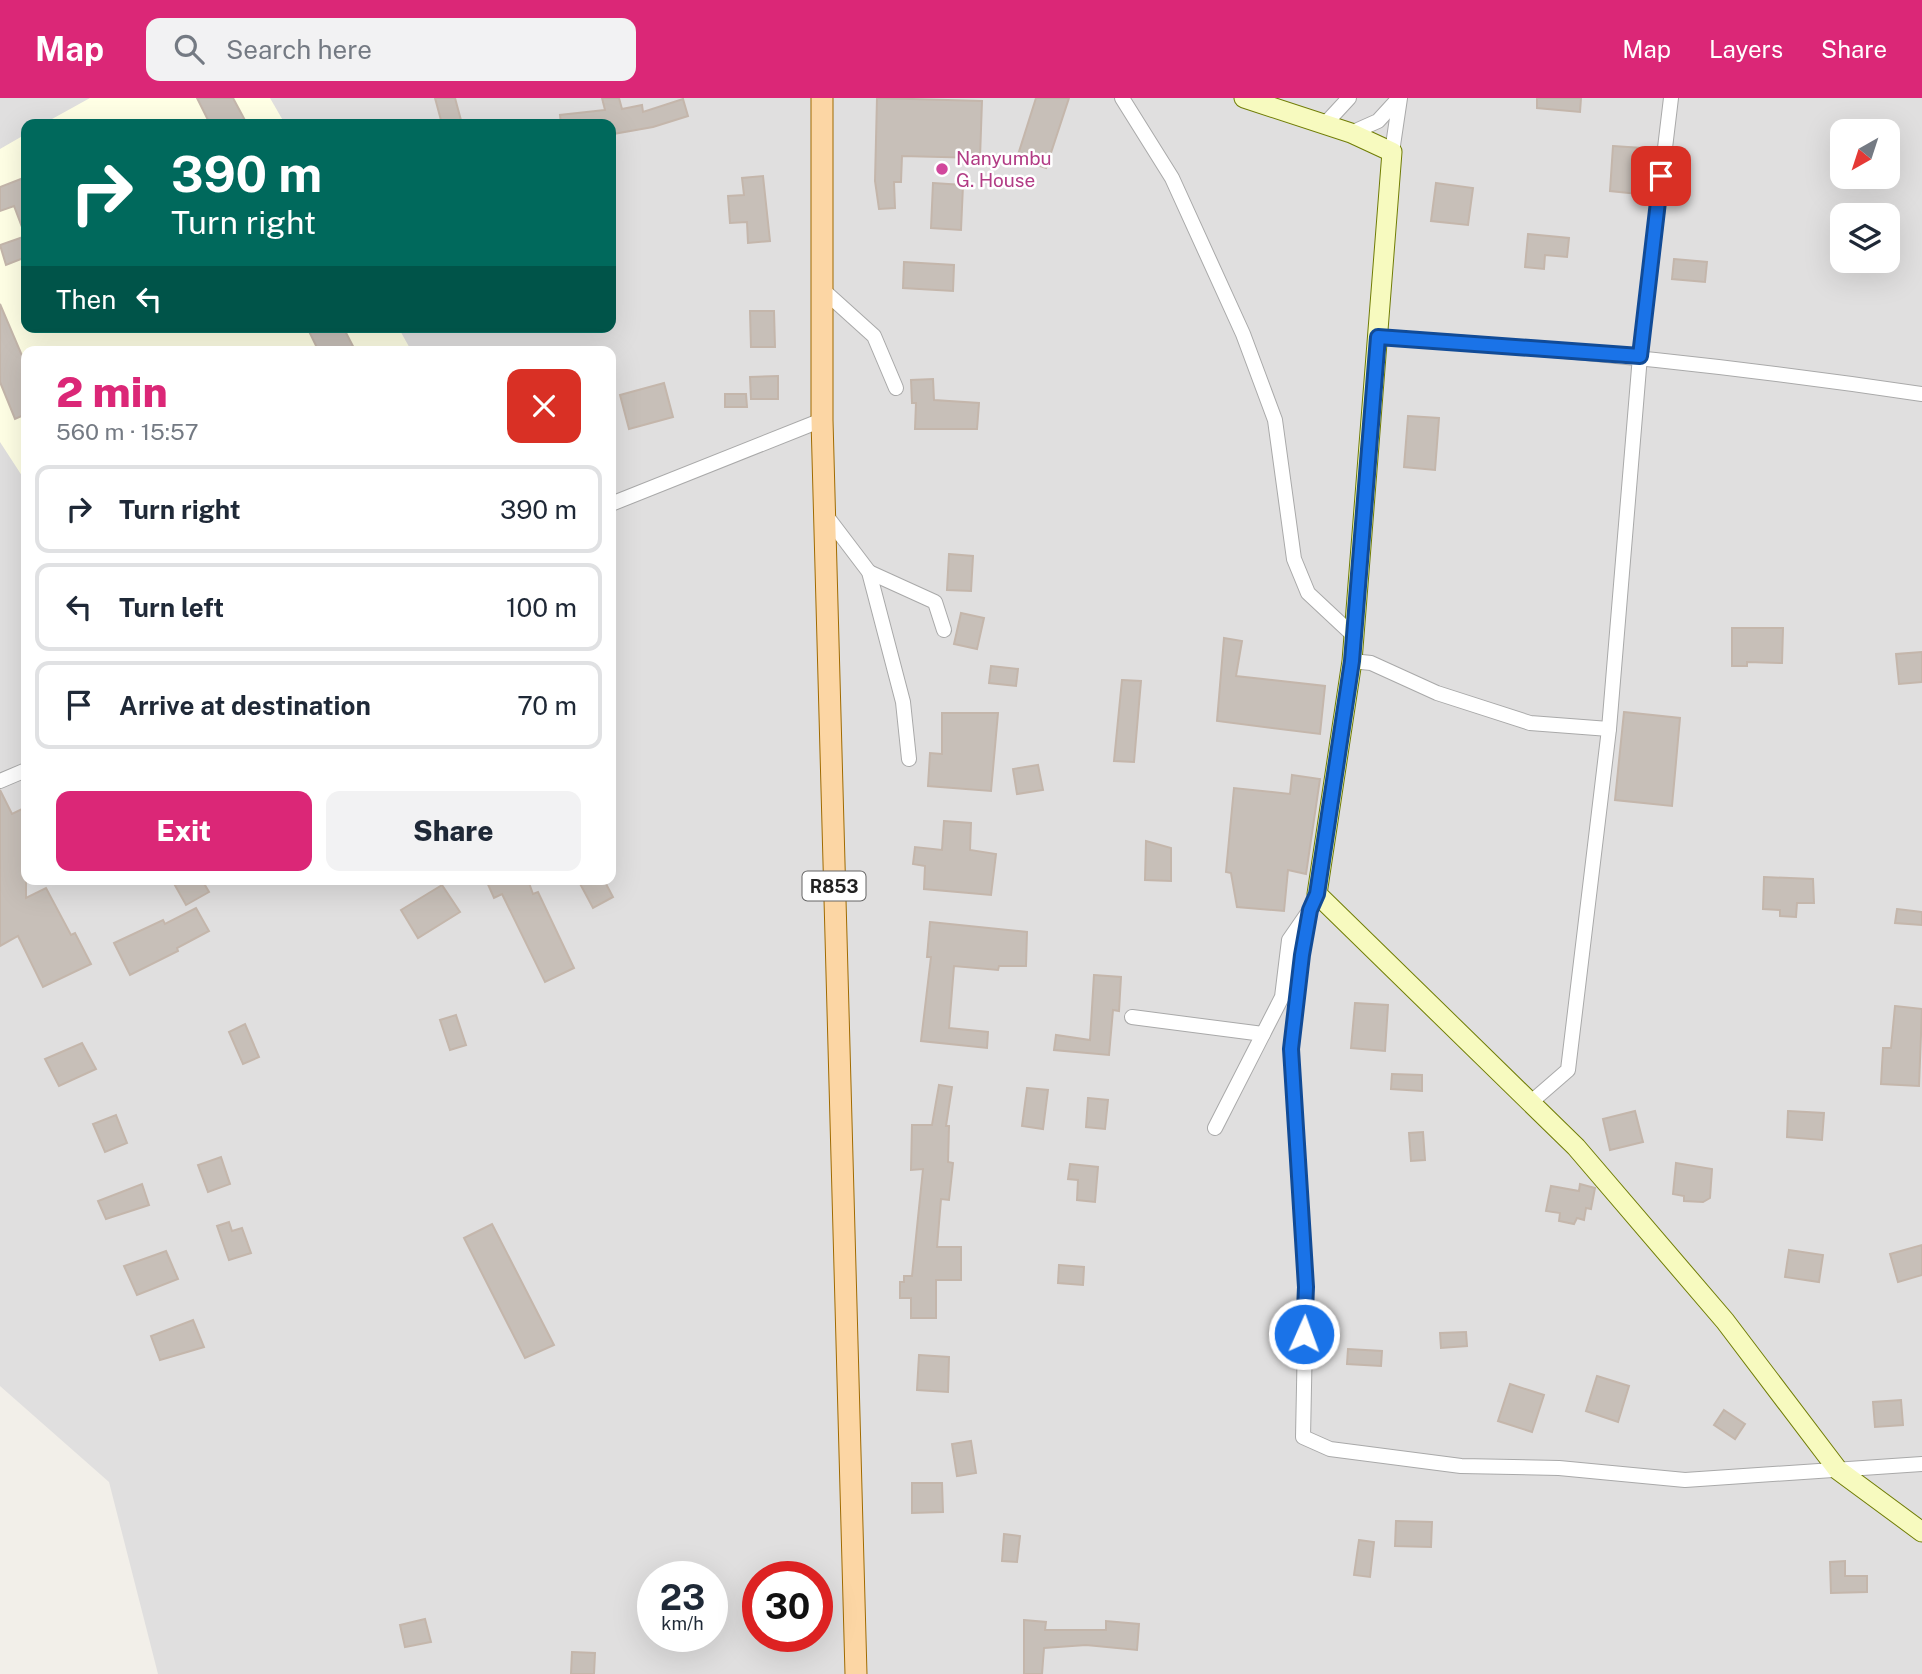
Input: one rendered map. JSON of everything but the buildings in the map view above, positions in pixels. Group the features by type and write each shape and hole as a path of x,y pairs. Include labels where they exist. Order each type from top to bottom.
{"main road":[{"name":"R853","path":"822,98 822,420 856,1674"}],"street":[{"path":"1122,98 1172,178 1244,334 1275,420 1294,559 1308,593 1354,636"},
{"path":"1244,98 1351,133 1392,152"},
{"path":"1325,124 1349,98"},
{"path":"1351,133 1378,121 1400,98"},
{"path":"1400,98 1392,152 1352,661 1291,1049 1306,1287 1303,1437 1330,1449 1461,1466 1559,1468 1685,1479 1922,1464"},
{"path":"1531,1103 1568,1070 1609,729 1640,356 1671,98"},
{"path":"823,290 874,336 896,388"},
{"path":"1378,337 1640,356 1754,369 1922,394"},
{"path":"616,502 822,420"},
{"path":"825,514 869,572 902,702 909,759"},
{"path":"869,572 935,602 944,630"},
{"path":"1352,661 1371,663 1437,693 1530,723 1609,729"},
{"path":"0,781 21,772"},
{"path":"1216,1128 1282,997 1289,940 1313,902"},
{"path":"1313,902 1576,1147 1725,1321 1838,1469 1922,1532"},
{"path":"1132,1017 1263,1034"}],"shaded area":[{"path":"0,98 1922,98 1922,1674 158,1674 109,1482 0,1386"},
{"path":"90,98 270,98 282,119 52,119"},
{"path":"21,137 21,333 401,333 409,346 21,346 21,474 0,442 0,149"}],"place":[{"name":"Nanyumbu G. House","path":"942,169"}],"route":[{"path":"1304,1334 1306,1287 1291,1049 1302,955 1310,910 1317,894 1352,661 1378,337 1640,356 1661,176"}]}
